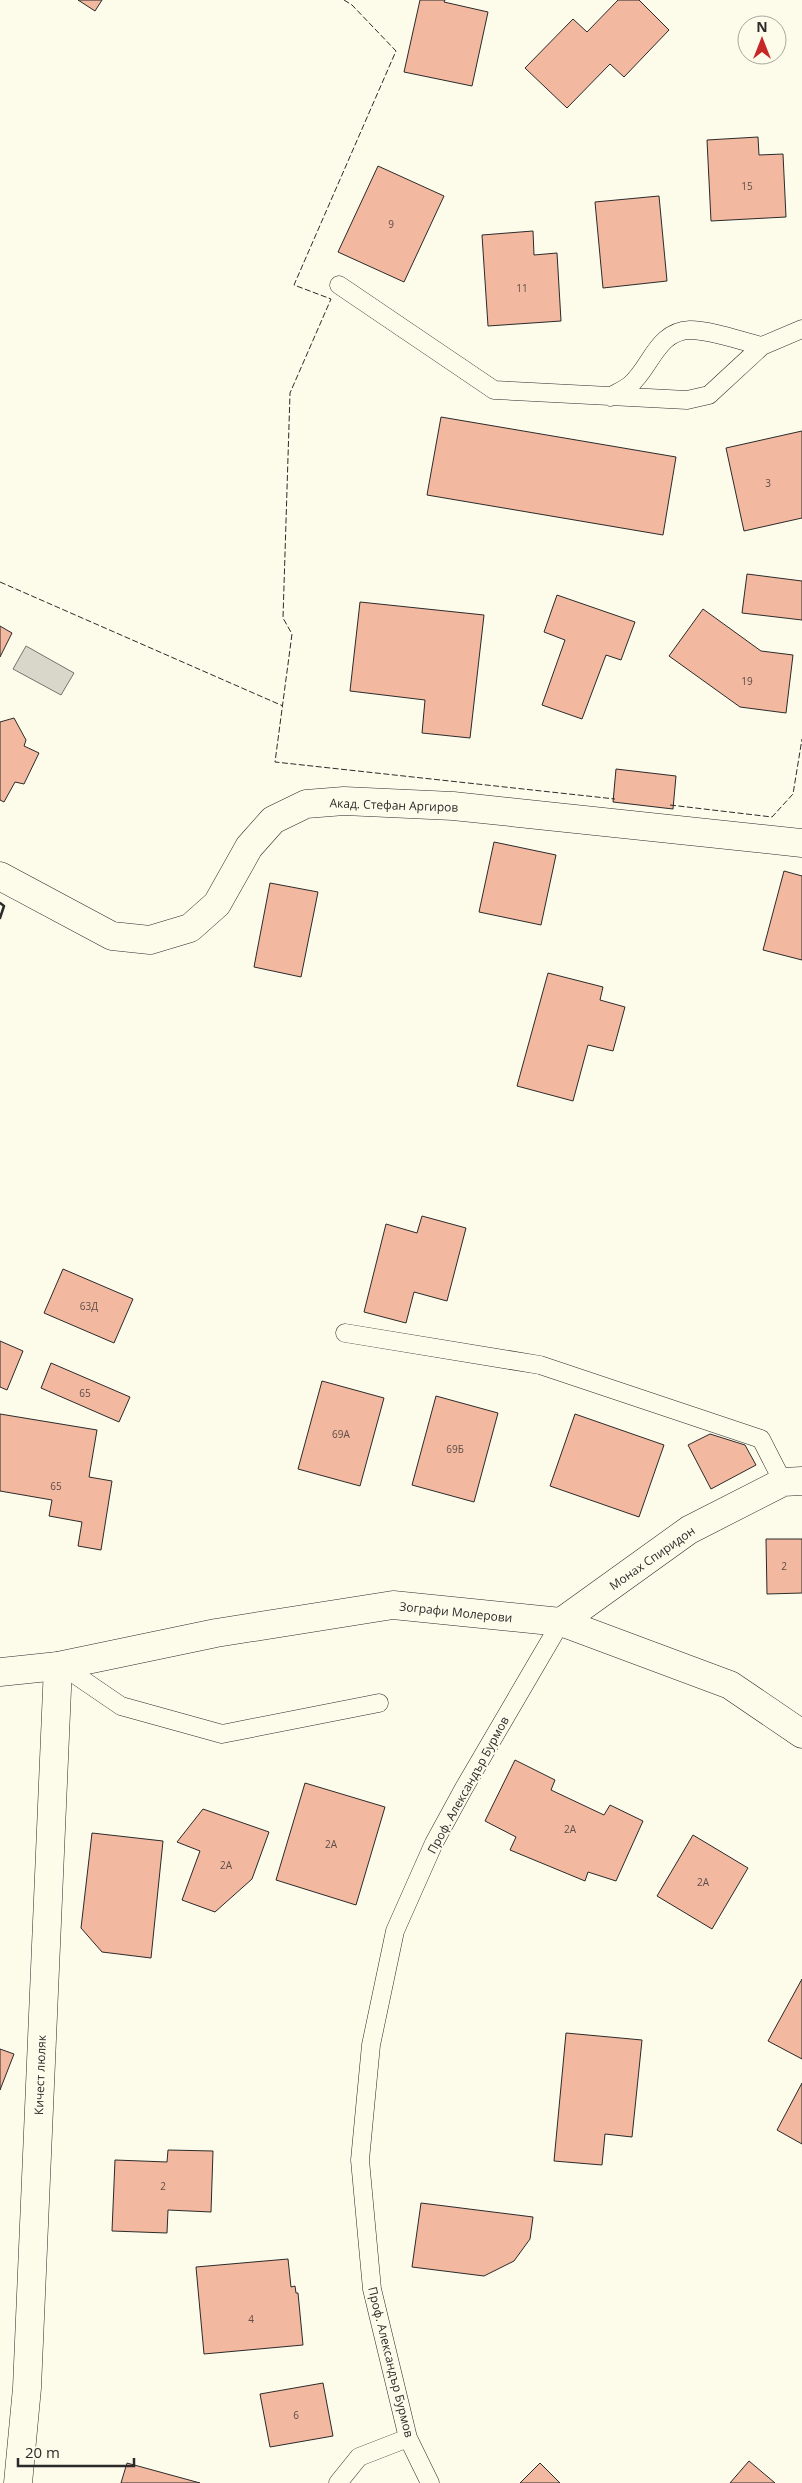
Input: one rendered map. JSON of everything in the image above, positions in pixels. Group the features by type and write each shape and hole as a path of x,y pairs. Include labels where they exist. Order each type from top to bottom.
{"street":[{"name":"Акад. Стефан Аргиров","path":"0,876 112,936 150,940 190,928 204,916 217,904 249,847 272,820 306,804 344,801 453,806 802,840"},
{"name":"Монах Спиридон","path":"561,1622 689,1530 793,1482"},
{"name":"Зографи Молерови","path":"0,1672 59,1666 216,1633 393,1605 561,1622 730,1685 802,1734"},
{"name":"Кичест люляк","path":"18,2483 27,2388 59,1666"}],"lane":[{"path":"339,285 494,390 610,397 699,399 709,395 762,346 802,329"},
{"path":"610,397 630,385 661,344 670,336 681,331 693,330 762,346"},
{"path":"345,1333 540,1366 752,1436 761,1439 793,1482"},
{"name":"Проф. Александър Бурмов","path":"430,2483 408,2438 372,2289 360,2160 371,2045 395,1930 434,1843 561,1622"},
{"path":"59,1666 121,1706 222,1734 379,1704"},
{"path":"338,2483 359,2457 408,2438"}],"shaded area":[{"path":"26,646 74,673 61,695 13,669"}],"building":[{"path":"78,0 102,0 95,11"},
{"path":"420,0 445,0 444,2 488,12 472,86 404,72"},
{"path":"618,0 639,0 669,30 624,77 610,64 567,108 525,68 573,19 587,32"},
{"path":"758,137 759,155 783,154 786,217 711,221 707,140"},
{"path":"378,166 444,196 404,282 338,252"},
{"path":"659,196 667,281 603,288 595,202"},
{"path":"533,231 534,255 557,253 561,321 488,326 482,235"},
{"path":"441,417 676,457 663,535 427,495"},
{"path":"802,431 802,518 744,531 726,448"},
{"path":"747,574 802,581 802,620 742,613"},
{"path":"557,595 635,622 621,660 606,655 582,719 542,705 565,640 544,632"},
{"path":"360,602 484,615 470,738 422,733 425,700 350,691"},
{"path":"703,609 761,651 793,655 786,713 740,707 669,656"},
{"path":"0,626 12,633 0,657"},
{"path":"14,718 26,740 24,746 39,753 24,784 15,782 4,802 0,800 0,722"},
{"path":"616,769 676,776 673,809 613,802"},
{"path":"494,842 556,855 541,925 479,912"},
{"path":"784,871 802,876 802,960 763,950"},
{"path":"270,883 318,892 301,977 254,967"},
{"path":"548,973 603,987 600,1000 625,1007 613,1051 588,1045 573,1101 517,1086"},
{"path":"422,1216 466,1228 447,1301 414,1292 406,1323 364,1312 386,1224 417,1233"},
{"path":"63,1269 133,1299 114,1343 44,1313"},
{"path":"0,1341 23,1351 7,1390 0,1387"},
{"path":"51,1363 130,1397 119,1422 41,1388"},
{"path":"322,1381 384,1398 360,1486 298,1469"},
{"path":"436,1396 498,1413 474,1502 412,1485"},
{"path":"0,1414 97,1430 89,1477 112,1481 101,1550 78,1546 82,1522 49,1516 52,1500 0,1491"},
{"path":"575,1414 664,1445 639,1517 550,1486"},
{"path":"710,1434 745,1445 756,1465 711,1489 688,1445"},
{"path":"766,1539 802,1539 802,1593 767,1594"},
{"path":"515,1760 555,1780 551,1790 604,1815 610,1805 643,1821 616,1881 588,1872 585,1881 510,1850 516,1837 485,1821"},
{"path":"305,1783 385,1807 356,1905 276,1880"},
{"path":"203,1809 269,1832 252,1879 215,1912 182,1900 200,1851 177,1842"},
{"path":"92,1833 163,1841 151,1958 102,1952 81,1928"},
{"path":"693,1835 748,1868 712,1929 657,1896"},
{"path":"802,1979 802,2059 768,2041"},
{"path":"566,2033 642,2040 632,2137 605,2134 602,2165 554,2161"},
{"path":"0,2049 14,2054 0,2090"},
{"path":"802,2083 802,2144 777,2130"},
{"path":"168,2150 213,2151 211,2212 168,2210 167,2233 112,2231 115,2160 167,2162"},
{"path":"421,2203 533,2217 530,2239 514,2261 484,2276 412,2267"},
{"path":"288,2259 291,2287 295,2286 296,2293 298,2293 303,2345 204,2354 196,2267"},
{"path":"323,2383 333,2436 270,2447 260,2394"},
{"path":"749,2461 775,2483 730,2483"},
{"path":"127,2463 200,2483 121,2483"},
{"path":"540,2463 560,2483 520,2483"}],"fence":[{"path":"344,0 352,5 396,51 294,285 331,299 290,393 283,618 292,634 275,762 615,799"},
{"path":"0,582 283,706"},
{"path":"670,805 772,817 793,794 802,739"}],"wall":[{"path":"0,903 4,906 0,918"}]}
